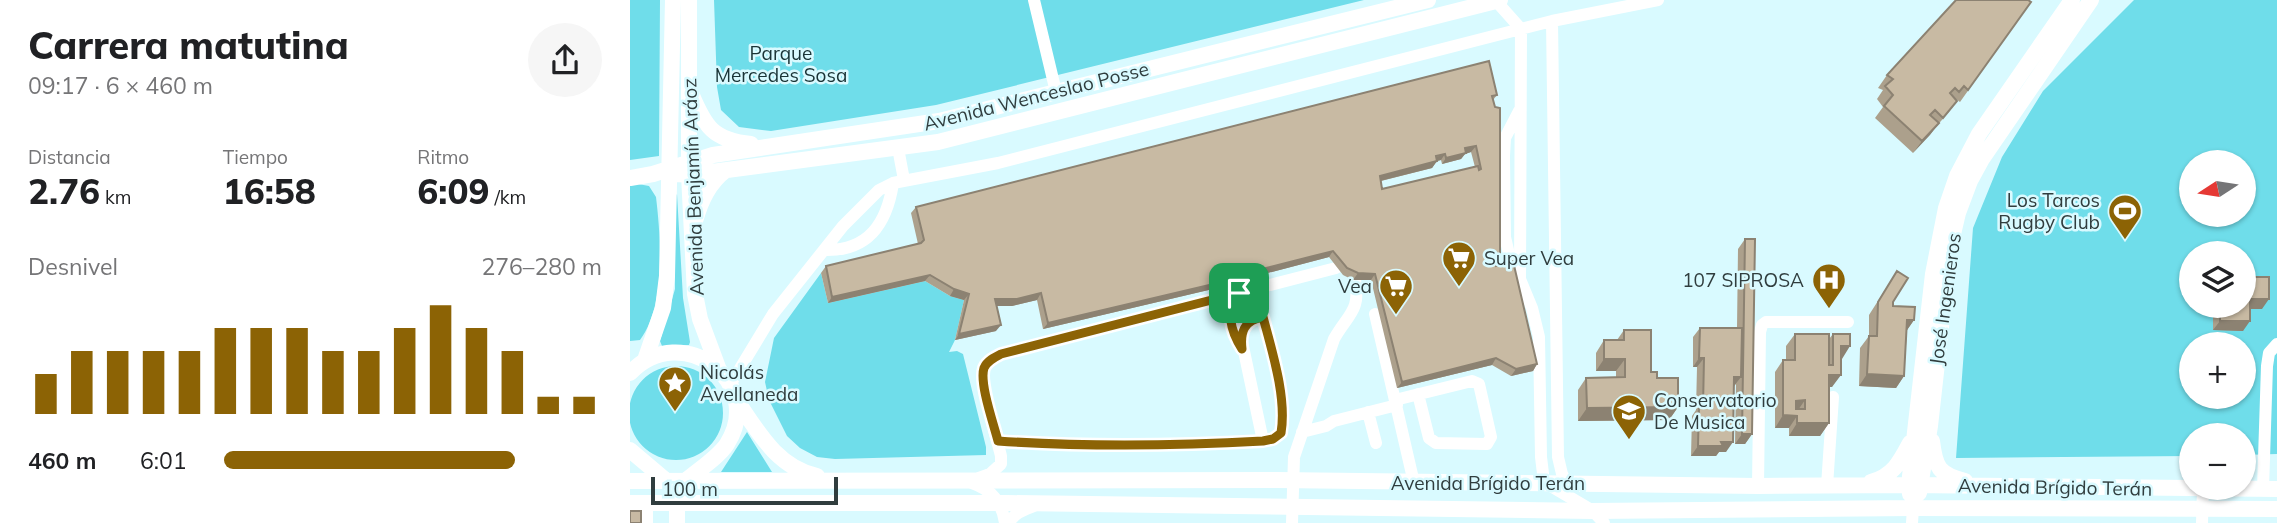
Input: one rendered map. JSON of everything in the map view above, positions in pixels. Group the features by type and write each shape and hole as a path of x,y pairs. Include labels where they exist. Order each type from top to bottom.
{"main road":[{"name":"Avenida Benjamín Aráoz","path":"636,364 663,308 667,276 673,0"},
{"name":"Avenida Benjamín Aráoz","path":"689,0 689,168 695,294 700,318 719,370"},
{"name":"Avenida Wenceslao Posse","path":"636,177 670,169 689,168 768,146 939,121 1428,0"},
{"path":"689,168 727,169 938,142 1498,0"},
{"name":"José Ingenieros","path":"1913,516 1914,434 1933,274 1946,208 1970,151 1996,107 2072,0"},
{"name":"José Ingenieros","path":"1915,485 1930,426 1950,247 1958,213 1970,181 2004,124 2091,0"},
{"path":"688,87 701,115 715,134 733,142 768,146"},
{"path":"691,237 705,193 713,181 727,169"},
{"path":"636,364 660,354 684,352 706,360 719,370 771,449 790,466 814,475 854,482"},
{"path":"640,504 683,486 727,444 736,413 732,391"},
{"path":"1930,426 1934,459 1940,470 1951,478 1991,488"},
{"path":"1854,486 1875,481 1895,469 1914,434"},
{"path":"630,450 643,462 683,486"},
{"path":"643,462 666,471 691,470 683,486 677,523"},
{"path":"635,481 660,489 683,486"},
{"name":"Avenida Brígido Terán","path":"683,486 968,481 1293,481 2179,489"},
{"name":"Avenida Brígido Terán","path":"683,486 699,504 1041,503 1292,515 2202,516 2277,509"}],"street":[{"path":"1034,0 1056,92"},
{"path":"1498,0 1521,29 1520,279 1532,307 1539,337 1541,457 1544,482 1598,517"},
{"path":"732,391 774,314 843,226 878,190 899,181 998,163 1552,21 1658,0"},
{"path":"1552,21 1558,457 1567,483"},
{"path":"825,250 851,248 866,238 880,222 899,181 898,148"},
{"path":"968,481 990,474 1001,464 984,383 984,369 992,358 1336,268"},
{"path":"1292,515 1294,457 1334,339 1353,312 1358,297 1355,280"},
{"path":"1239,293 1233,299 1230,312 1235,336 1242,349"},
{"path":"1375,314 1415,483"},
{"path":"998,441 1198,444 1263,441 1273,439 1281,433 1283,420 1273,357 1263,317 1254,318 1246,324 1241,337 1263,441"},
{"path":"1758,486 1762,325 1766,322 1848,322"},
{"path":"2270,489 2267,366 2269,353 2277,344"},
{"path":"1303,428 1326,426 1418,394 1472,382 1479,384 1490,441 1487,444 1432,441 1418,394"},
{"path":"1827,486 1833,397"},
{"path":"1368,412 1376,443"},
{"path":"968,481 986,488 995,496 1007,523 1021,511 1041,503"},
{"path":"640,504 646,523"}],"green space":[{"path":"630,0 660,0 659,156 630,160"},
{"name":"Parque Mercedes Sosa","path":"714,0 1364,0 936,105 771,131 739,127 721,110 717,87"},
{"name":"Los Tarcos Rugby Club","path":"2134,0 2277,0 2277,454 2256,455 2256,423 2179,423 2179,456 1956,458 1973,228 2002,157 2043,91"},
{"path":"630,185 649,186 656,197 660,271 654,309 648,326 640,340 630,341"},
{"path":"677,194 683,298 690,342 689,345 662,346 660,341 675,289"},
{"path":"821,273 828,303 925,281 950,296 964,300 955,340 949,352 957,351 963,354 986,455 835,459 817,457 800,448 787,436 769,400 765,382 774,338"},
{"path":"667,367 685,367 702,374 715,387 722,404 722,422 715,439 702,452 685,459 667,459 650,452 637,439 630,422 630,404 637,387 650,374"},
{"path":"747,432 772,472 721,472"}],"building":[{"path":"1956,0 2031,2 1968,90 1964,86 1959,92 1955,88 1950,93 1957,101 1943,118 1935,110 1930,115 1939,123 1922,141 1884,106 1893,95 1885,86 1893,79 1887,75"},
{"path":"1489,61 1497,95 1492,96 1495,107 1500,108 1500,260 1495,262 1496,266 1513,261 1537,364 1516,369 1496,358 1402,382 1375,274 1358,273 1347,268 1333,251 1238,275 1239,278 1048,323 1041,293 1017,299 995,299 1001,325 959,334 969,294 930,275 832,297 826,266 921,243 924,240 916,207","holes":["1476,146 1481,169 1479,170 1478,166 1382,189 1380,176 1437,161 1436,156 1445,154 1446,158 1466,153 1465,148"]},
{"path":"1745,239 1755,239 1752,434 1742,434"},
{"path":"1897,271 1908,278 1893,306 1915,307 1914,320 1907,320 1904,376 1867,374 1869,336 1877,336 1878,302"},
{"path":"2256,277 2269,277 2269,299 2256,299"},
{"path":"2220,318 2250,318 2250,321 2220,321"},
{"path":"1700,328 1742,328 1741,377 1734,377 1733,442 1721,442 1723,446 1698,446 1699,407 1703,407 1704,358 1699,358"},
{"path":"1624,330 1651,330 1651,372 1657,372 1657,378 1678,378 1678,407 1587,408 1586,378 1625,377 1625,359 1604,359 1604,340 1624,340"},
{"path":"1795,334 1829,334 1829,365 1833,365 1833,334 1850,334 1850,346 1841,346 1841,375 1829,375 1829,423 1797,423 1797,416 1783,415 1783,360 1795,360","holes":["1805,400 1805,409 1796,409 1796,401"]},
{"path":"630,511 641,511 641,523 630,523"}],"place":[{"name":"Los Tarcos Rugby Club","path":"2125,241"},
{"name":"Super Vea","path":"1459,288"},
{"name":"107 SIPROSA","path":"1829,310"},
{"name":"Vea","path":"1396,316"},
{"name":"Nicolás Avellaneda","path":"675,413"},
{"name":"Conservatorio De Musica","path":"1629,441"}],"route":[{"path":"1239,293 1230,306 1238,343 1242,349 1241,337 1246,324 1254,318 1263,317 1270,345 1283,420 1281,433 1273,439 1187,444 998,441 984,383 984,369 992,358 1239,293"}]}
